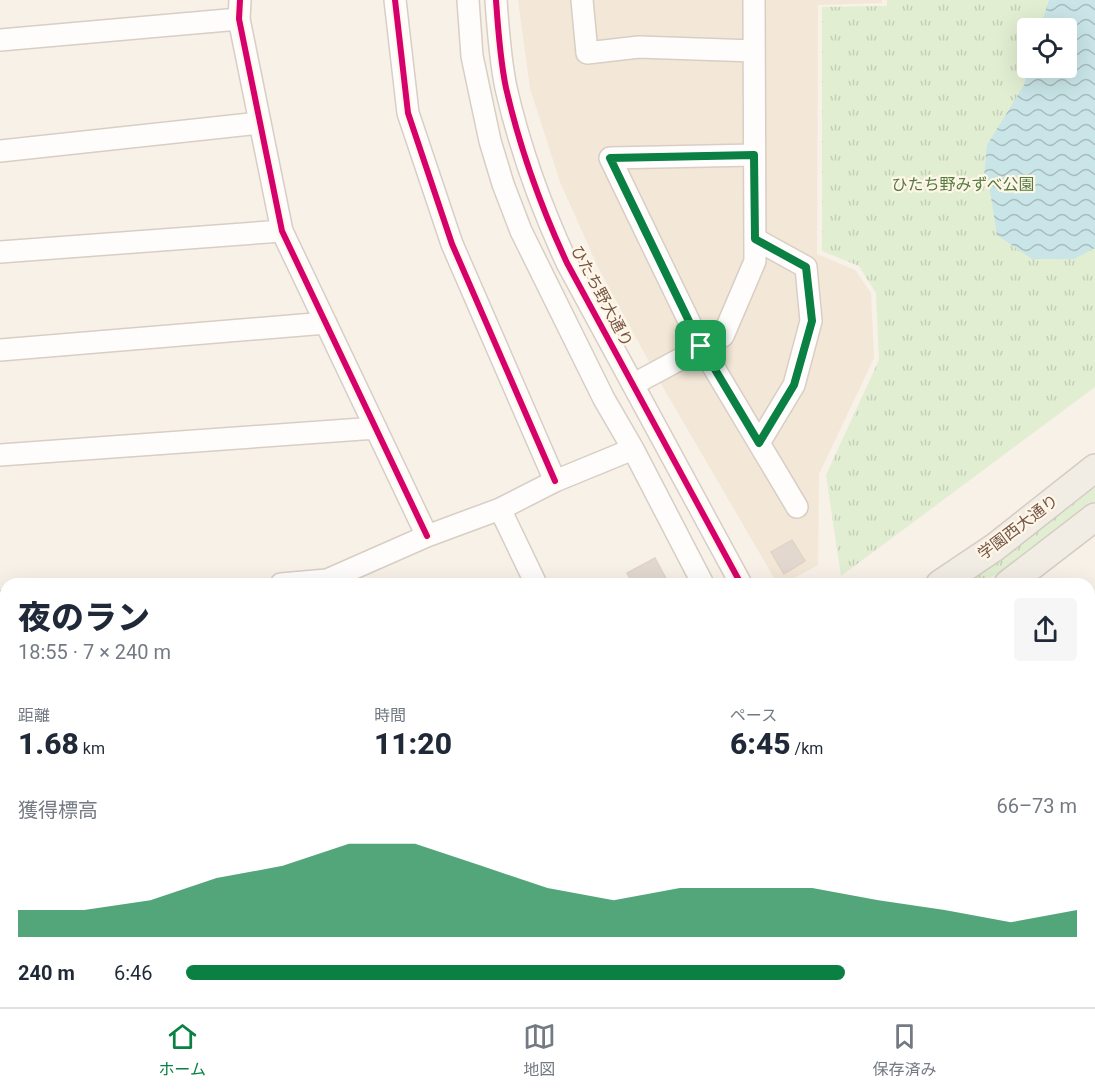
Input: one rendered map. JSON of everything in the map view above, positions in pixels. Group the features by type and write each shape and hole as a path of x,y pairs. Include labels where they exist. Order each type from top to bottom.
{"main road":[{"name":"学園西大通り","path":"949,578 995,547 1095,468"},
{"path":"1016,578 1095,517"}],"street":[{"path":"395,0 411,124 452,244 555,481"},
{"path":"468,0 472,56 490,141 521,231 604,399 633,449 700,578"},
{"name":"ひたち野大通り","path":"496,0 506,86 531,177 549,223 567,263 738,578"},
{"path":"582,0 587,54 639,47 754,51"},
{"path":"634,384 723,336 755,261 754,0"},
{"path":"0,40 239,9 282,231 427,536"},
{"path":"0,151 260,123"},
{"path":"754,155 610,158 701,346 797,507"},
{"path":"0,252 282,231"},
{"path":"755,239 806,267 812,321 794,385 759,443"},
{"path":"0,350 326,323"},
{"path":"0,454 376,428"},
{"path":"332,578 427,536 500,509 555,481 633,449"},
{"path":"500,509 533,578"}],"shaded area":[{"path":"518,0 882,0 882,3 818,5 817,254 855,270 871,293 874,358 819,474 818,565 794,578 774,578 660,382 598,267 560,182 530,88"}],"green space":[{"name":"ひたち野みずべ公園","path":"887,0 1095,0 1095,387 841,576 826,475 879,360 876,293 859,266 822,251 822,7 887,6"},
{"path":"1095,483 1095,504 1028,557 989,578 966,578"}],"water":[{"path":"1049,0 1095,0 1095,248 1074,259 1032,259 997,235 990,191 984,176 987,145 1026,78 1077,78 1077,18 1043,18"}],"building":[{"path":"792,540 805,561 784,574 771,552"},
{"path":"655,558 666,578 630,578 627,573"}],"cycle path":[{"path":"240,0 239,19 282,231 427,536"},
{"path":"395,0 408,113 452,244 555,481"},
{"path":"496,0 506,88 525,155 548,221 567,263 738,578"}],"route":[{"path":"754,155 755,239 806,267 812,321 794,385 759,443 701,346 610,158 754,155"}]}
